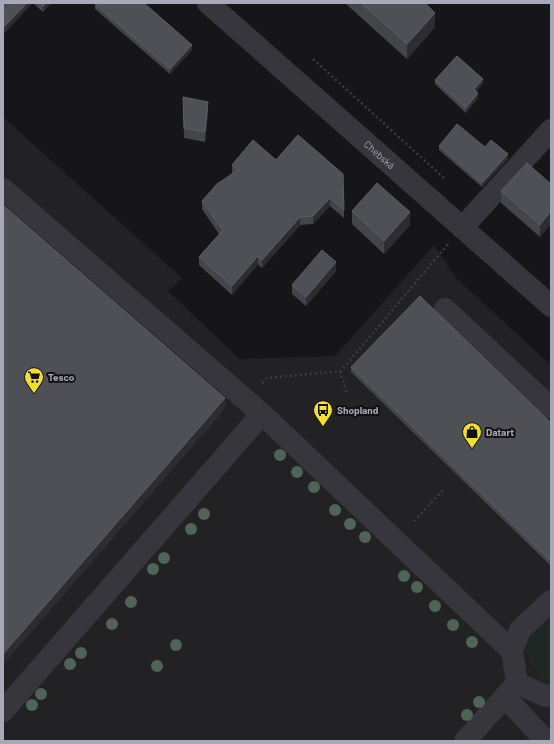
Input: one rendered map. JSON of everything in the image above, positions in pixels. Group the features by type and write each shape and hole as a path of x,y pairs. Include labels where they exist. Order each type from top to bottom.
{"street":[{"name":"Chebská","path":"211,4 551,306"},
{"path":"462,228 551,130"},
{"path":"3,189 253,408 512,651"},
{"path":"445,308 551,408"},
{"path":"3,711 253,408"},
{"path":"538,739 511,690 512,651 520,630 551,602"},
{"path":"511,690 546,696 551,695"},
{"path":"465,741 511,690"}],"path":[{"path":"313,59 450,184"},
{"path":"253,408 267,378 340,371 462,228"},
{"path":"340,371 347,394"},
{"path":"414,521 444,489"}],"shaded area":[{"name":"Shopland","path":"3,117 182,278 168,291 240,359 335,356 434,245 456,278 551,365 551,741 3,741"},
{"path":"551,617 551,680 542,679 539,675 529,660 527,648 532,634"}],"building":[{"path":"3,3 27,3 3,28"},
{"path":"144,3 192,45 170,69 95,4"},
{"path":"361,3 425,3 435,13 407,44"},
{"path":"457,56 483,79 474,89 478,93 466,108 435,80"},
{"path":"183,97 208,102 205,132 184,128"},
{"path":"457,124 485,147 491,140 508,154 482,183 439,146"},
{"path":"298,135 343,174 344,210 330,198 313,216 300,217 262,260 258,256 232,286 199,257 223,230 202,201 217,184 238,170 232,165 253,140 276,160"},
{"path":"527,163 551,184 551,211 540,225 501,191"},
{"path":"377,183 410,212 384,241 352,211"},
{"path":"3,205 225,398 3,654"},
{"path":"322,250 336,262 306,297 292,285"},
{"path":"420,296 551,423 551,561 351,367"}],"place":[{"name":"Tesco","path":"34,394"},
{"name":"Shopland","path":"323,427"},
{"name":"Datart","path":"472,449"}]}
